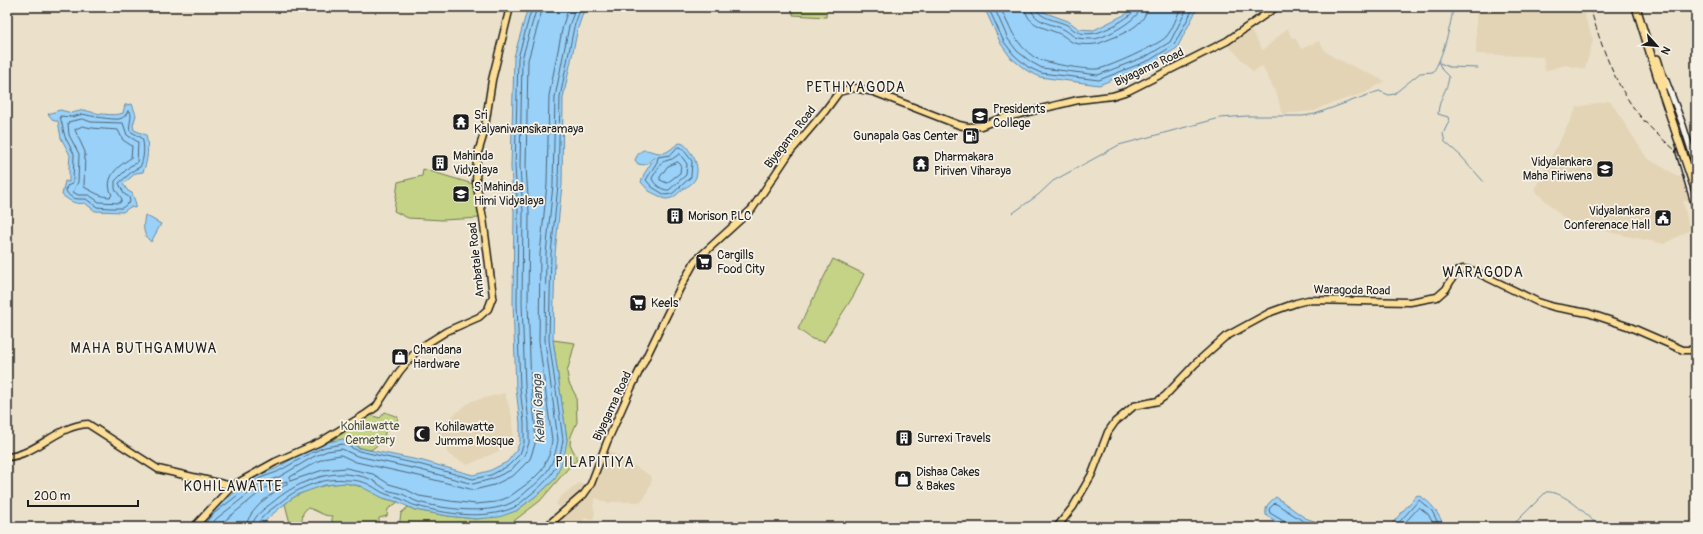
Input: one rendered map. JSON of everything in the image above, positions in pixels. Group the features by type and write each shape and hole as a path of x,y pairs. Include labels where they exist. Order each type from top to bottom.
{"highway":[{"path":"1636,7 1696,192"},
{"path":"1640,7 1658,71"},
{"path":"1665,93 1696,176"}],"main road":[{"name":"Ambatale Road","path":"194,527 232,486 274,462 320,442 376,407 399,372 418,349 428,342 479,317 488,310 493,296 483,218 476,182 477,156 484,133 492,80 510,7"},
{"name":"Biyagama Road","path":"546,527 584,494 591,484 607,442 631,388 680,288 696,261 752,209 790,152 839,92 847,89 864,89 890,97 959,125 968,127 981,126 999,119 1078,100 1112,96 1128,91 1227,41 1276,7"},
{"name":"Waragoda Road","path":"1057,527 1073,507 1092,474 1108,432 1123,414 1134,406 1158,401 1165,396 1195,364 1225,337 1271,312 1296,303 1321,299 1410,302 1422,300 1441,295 1456,272 1467,269 1538,302 1554,307 1588,313 1630,328 1682,350 1696,350"},
{"path":"7,457 20,455 61,433 88,424 158,469 232,486"}],"street":[{"path":"1658,71 1668,83 1696,166"},
{"path":"1658,71 1658,88 1696,210"},
{"path":"1672,129 1683,125"},
{"path":"1688,183 1696,180"}],"shaded area":[{"path":"1465,7 1582,7 1593,40 1585,69 1565,65 1545,71 1543,57 1476,54 1476,8"},
{"path":"1288,28 1291,37 1296,39 1301,49 1319,41 1326,52 1335,58 1385,81 1365,93 1324,106 1315,111 1282,114 1277,95 1262,66 1253,72 1228,45 1251,31 1263,50"},
{"name":"Vidyalankara Maha Piriwena","path":"1608,101 1611,102 1647,158 1683,179 1689,200 1683,202 1690,230 1664,244 1570,224 1534,190 1577,107"},
{"path":"505,393 512,416 513,435 499,451 468,465 449,455 436,429 471,401"},
{"path":"605,448 651,476 652,480 644,499 641,502 611,502 609,504 596,498 593,505 595,513 593,519 584,519 580,527 571,527 558,516 563,511 556,504 560,497 579,483 589,486"}],"green space":[{"path":"793,7 827,7 826,17 793,15"},
{"path":"423,169 473,184 480,218 442,220 408,218 394,211 398,182 422,176"},
{"path":"833,259 864,274 854,295 824,342 812,339 798,329"},
{"path":"553,340 575,343 567,372 569,383 576,396 577,422 571,436 570,445 578,459 540,501 506,527 399,527 401,513 408,507 415,510 448,516 476,519 516,511 555,479 567,440"},
{"name":"Kohilawatte Cemetary","path":"385,412 398,417 397,421 385,432 384,440 371,450 342,442 331,441 370,415 380,418"},
{"path":"345,483 368,488 383,498 398,502 388,509 387,516 379,518 379,527 332,527 332,516 307,508 303,513 302,520 291,527 285,504 291,499 305,491"}],"water":[{"name":"Kelani Ganga","path":"528,7 585,7 578,28 563,98 562,185 555,254 553,340 567,440 564,457 555,479 516,511 499,517 476,519 415,510 398,502 383,498 360,486 345,483 325,485 299,494 269,517 260,527 197,527 209,512 258,475 275,469 309,449 324,443 343,439 359,448 423,461 473,475 489,471 507,462 516,451 520,442 520,423 516,388 513,303 514,212 511,167 514,57"},
{"path":"984,7 1038,7 1046,13 1068,21 1079,29 1094,30 1126,14 1133,7 1198,7 1177,48 1151,64 1099,85 1040,77 1026,70 1011,58 1001,44"},
{"path":"132,104 136,115 133,125 134,130 146,135 148,149 143,172 136,173 123,184 128,191 132,193 136,204 135,208 130,207 123,212 95,211 85,203 75,203 62,195 65,181 69,182 70,155 61,138 58,121 54,121 48,114 60,110 72,113 84,110 115,115 123,113 125,105"},
{"path":"680,143 686,146 695,160 697,168 696,177 691,184 675,196 665,199 649,191 641,182 644,174 655,157 645,165 638,164 635,160 641,151 647,150 663,153"},
{"path":"145,215 161,224 151,242 146,236 144,230"},
{"path":"1417,495 1431,504 1445,527 1389,527"},
{"path":"1276,497 1305,518 1332,527 1285,527 1266,515 1268,505"}],"waterway":[{"path":"1013,213 1038,195 1053,181 1119,145 1220,118 1247,116 1303,116 1315,114 1379,91 1389,95 1394,94 1420,73 1433,72 1440,59 1446,41 1453,7"},
{"path":"1439,63 1442,70 1449,77 1447,87 1440,103 1438,114 1448,117 1449,121 1443,134 1445,142 1461,156 1483,181"},
{"path":"1440,63 1449,67 1478,68"},
{"path":"1511,527 1546,492 1553,492 1575,504 1599,527"}],"railway":[{"path":"1590,7 1605,54 1619,84 1636,112 1653,130 1696,167"}],"place":[{"name":"Presidents College","path":"980,116"},
{"name":"Sri Kalyaniwansikaramaya","path":"461,122"},
{"name":"Gunapala Gas Center","path":"971,136"},
{"name":"Mahinda Vidyalaya","path":"440,163"},
{"name":"Dharmakara Piriven Viharaya","path":"921,164"},
{"name":"Vidyalankara Maha Piriwena","path":"1605,169"},
{"name":"S Mahinda Himi Vidyalaya","path":"461,194"},
{"name":"Morison PLC","path":"675,216"},
{"name":"Vidyalankara Conferenace Hall","path":"1663,218"},
{"name":"Cargills Food City","path":"704,262"},
{"name":"Keels","path":"638,303"},
{"name":"Chandana Hardware","path":"400,357"},
{"name":"Kohilawatte Jumma Mosque","path":"422,434"},
{"name":"Surrexi Travels","path":"904,438"},
{"name":"Dishaa Cakes & Bakes","path":"903,479"}],"district":[{"name":"PETHIYAGODA","path":"856,87"},
{"name":"WARAGODA","path":"1483,272"},
{"name":"MAHA BUTHGAMUWA","path":"144,348"},
{"name":"PILAPITIYA","path":"595,462"},
{"name":"KOHILAWATTE","path":"233,486"}]}
